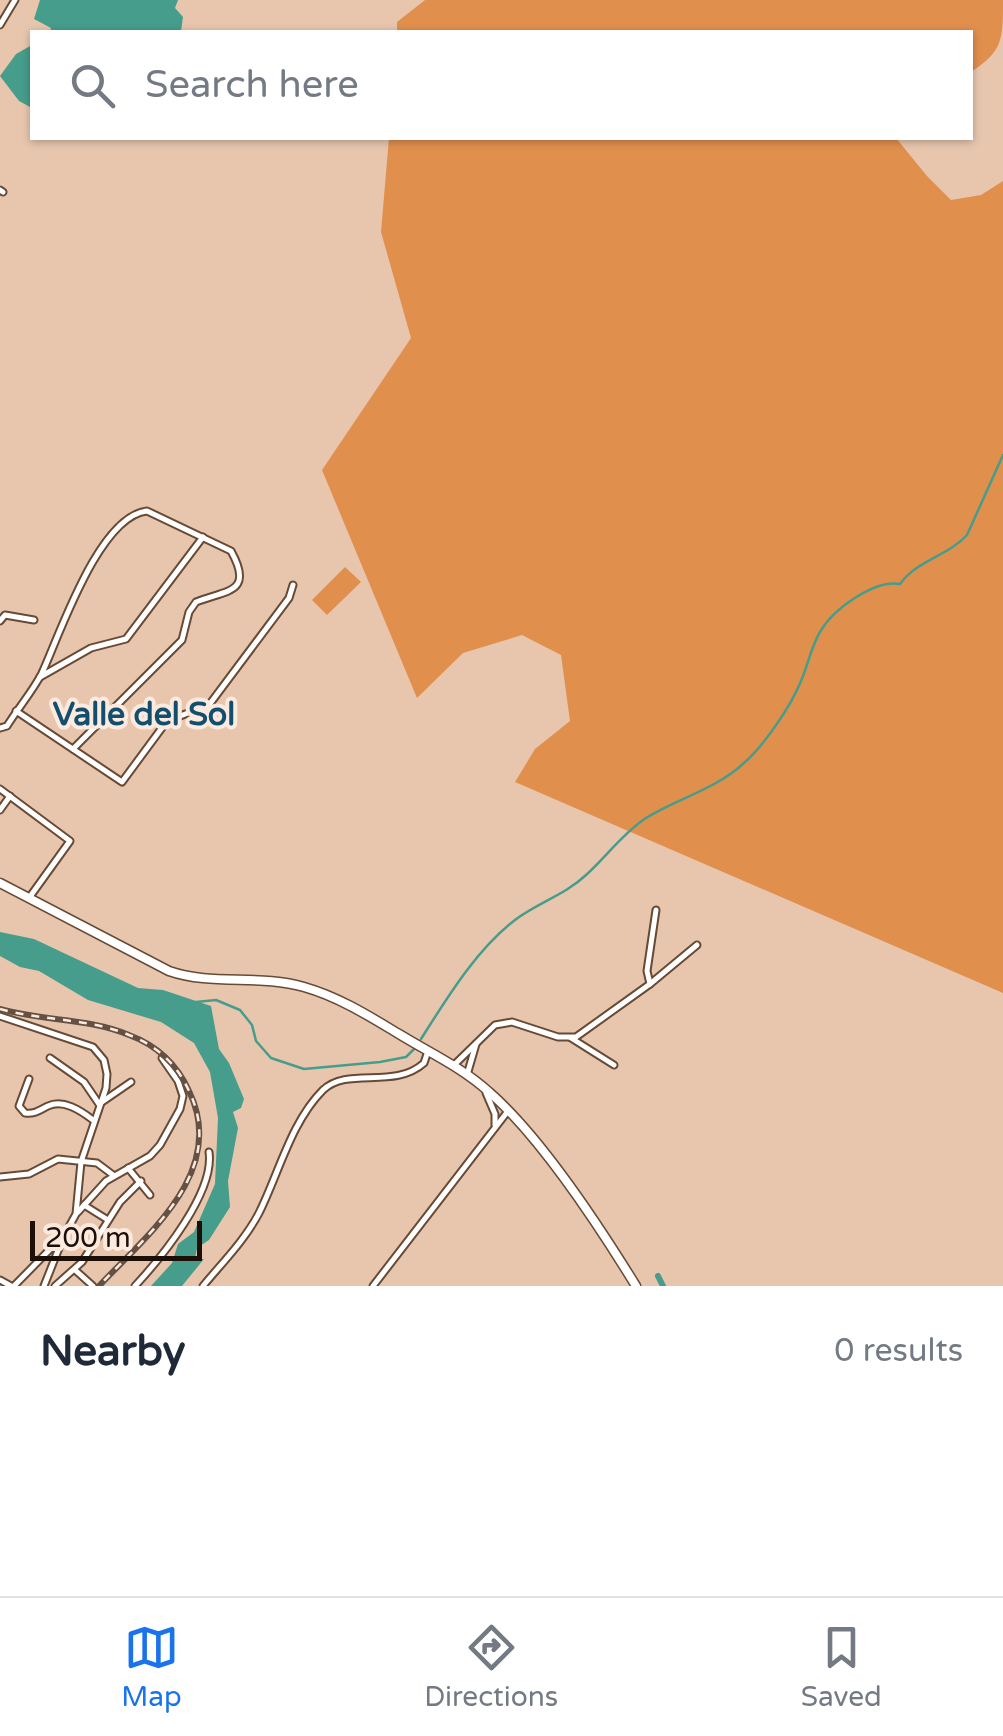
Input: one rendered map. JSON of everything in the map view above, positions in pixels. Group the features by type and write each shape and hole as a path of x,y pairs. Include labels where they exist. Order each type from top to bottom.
{"main road":[{"path":"0,883 159,967 195,978 266,980 306,988 344,1003 428,1050 482,1086 508,1111 593,1220 636,1286"}],"street":[{"path":"1,23 15,0"},
{"path":"0,728 7,726 40,676 100,552 134,514 147,511 231,552 240,581 228,594 200,599 192,606 182,640 73,748"},
{"path":"40,676 84,651 126,639 202,537"},
{"path":"16,711 122,782 167,722 208,705 289,598 293,585"},
{"path":"0,622 5,616 34,620"},
{"path":"0,788 70,841 28,898"},
{"path":"0,810 10,796"},
{"path":"650,984 647,971 656,910"},
{"path":"571,1038 650,984 698,945"},
{"path":"0,1016 93,1047 104,1060 106,1088 81,1162 76,1214"},
{"path":"452,1066 489,1028 506,1022 571,1038 614,1066"},
{"path":"467,1075 477,1043"},
{"path":"203,1286 254,1222 300,1123 323,1091 339,1080 386,1079 414,1071 424,1064 428,1050"},
{"path":"50,1058 84,1082 100,1104"},
{"path":"44,1286 76,1214 114,1176 156,1150 182,1102 178,1081 162,1058"},
{"path":"30,1079 18,1106 25,1113 35,1114 50,1104 61,1103 93,1120"},
{"path":"100,1104 131,1082"},
{"path":"482,1086 496,1114 494,1130"},
{"path":"373,1286 508,1111"},
{"path":"136,1286 182,1227 210,1169 209,1152"},
{"path":"0,1176 29,1174 58,1159 101,1164 114,1176"},
{"path":"128,1168 150,1196"},
{"path":"55,1286 75,1270 140,1180"},
{"path":"84,1205 108,1220"},
{"path":"0,1280 12,1286 65,1234"},
{"path":"75,1270 92,1286"}],"shaded area":[{"path":"425,0 1003,0 999,43 989,58 973,70 973,30 397,30 397,22"},
{"path":"389,140 898,140 951,200 981,195 1003,181 1003,993 515,782 535,749 570,721 561,655 522,635 463,653 417,698 322,470 411,338 381,232"},
{"path":"345,567 361,582 327,615 312,600"}],"water":[{"path":"40,0 178,0 175,8 183,17 181,30 50,30 34,19"},
{"path":"30,46 30,107 19,101 0,76 16,54"},
{"path":"0,932 34,939 138,988 163,990 211,1006 219,1049 244,1099 241,1108 233,1112 238,1128 228,1181 230,1207 209,1240 197,1248 195,1259 204,1259 182,1286 151,1286 172,1263 178,1244 194,1232 215,1184 218,1118 210,1072 194,1043 161,1022 88,1000 39,971 20,967 0,956"}],"waterway":[{"path":"421,1039 463,975 501,932 578,882 646,818 722,779 753,754 791,702 826,623 856,597 879,586 900,584 915,569 967,535 1003,455"},
{"path":"196,1002 216,1000 240,1010 252,1025 256,1041 271,1058 304,1069 406,1057 416,1047"},
{"path":"658,1276 663,1286"}],"railway":[{"path":"0,1009 98,1025 139,1039 172,1064 189,1091 198,1120 198,1148 191,1174 159,1223 99,1286"}],"district":[{"name":"Valle del Sol","path":"144,714"}]}
